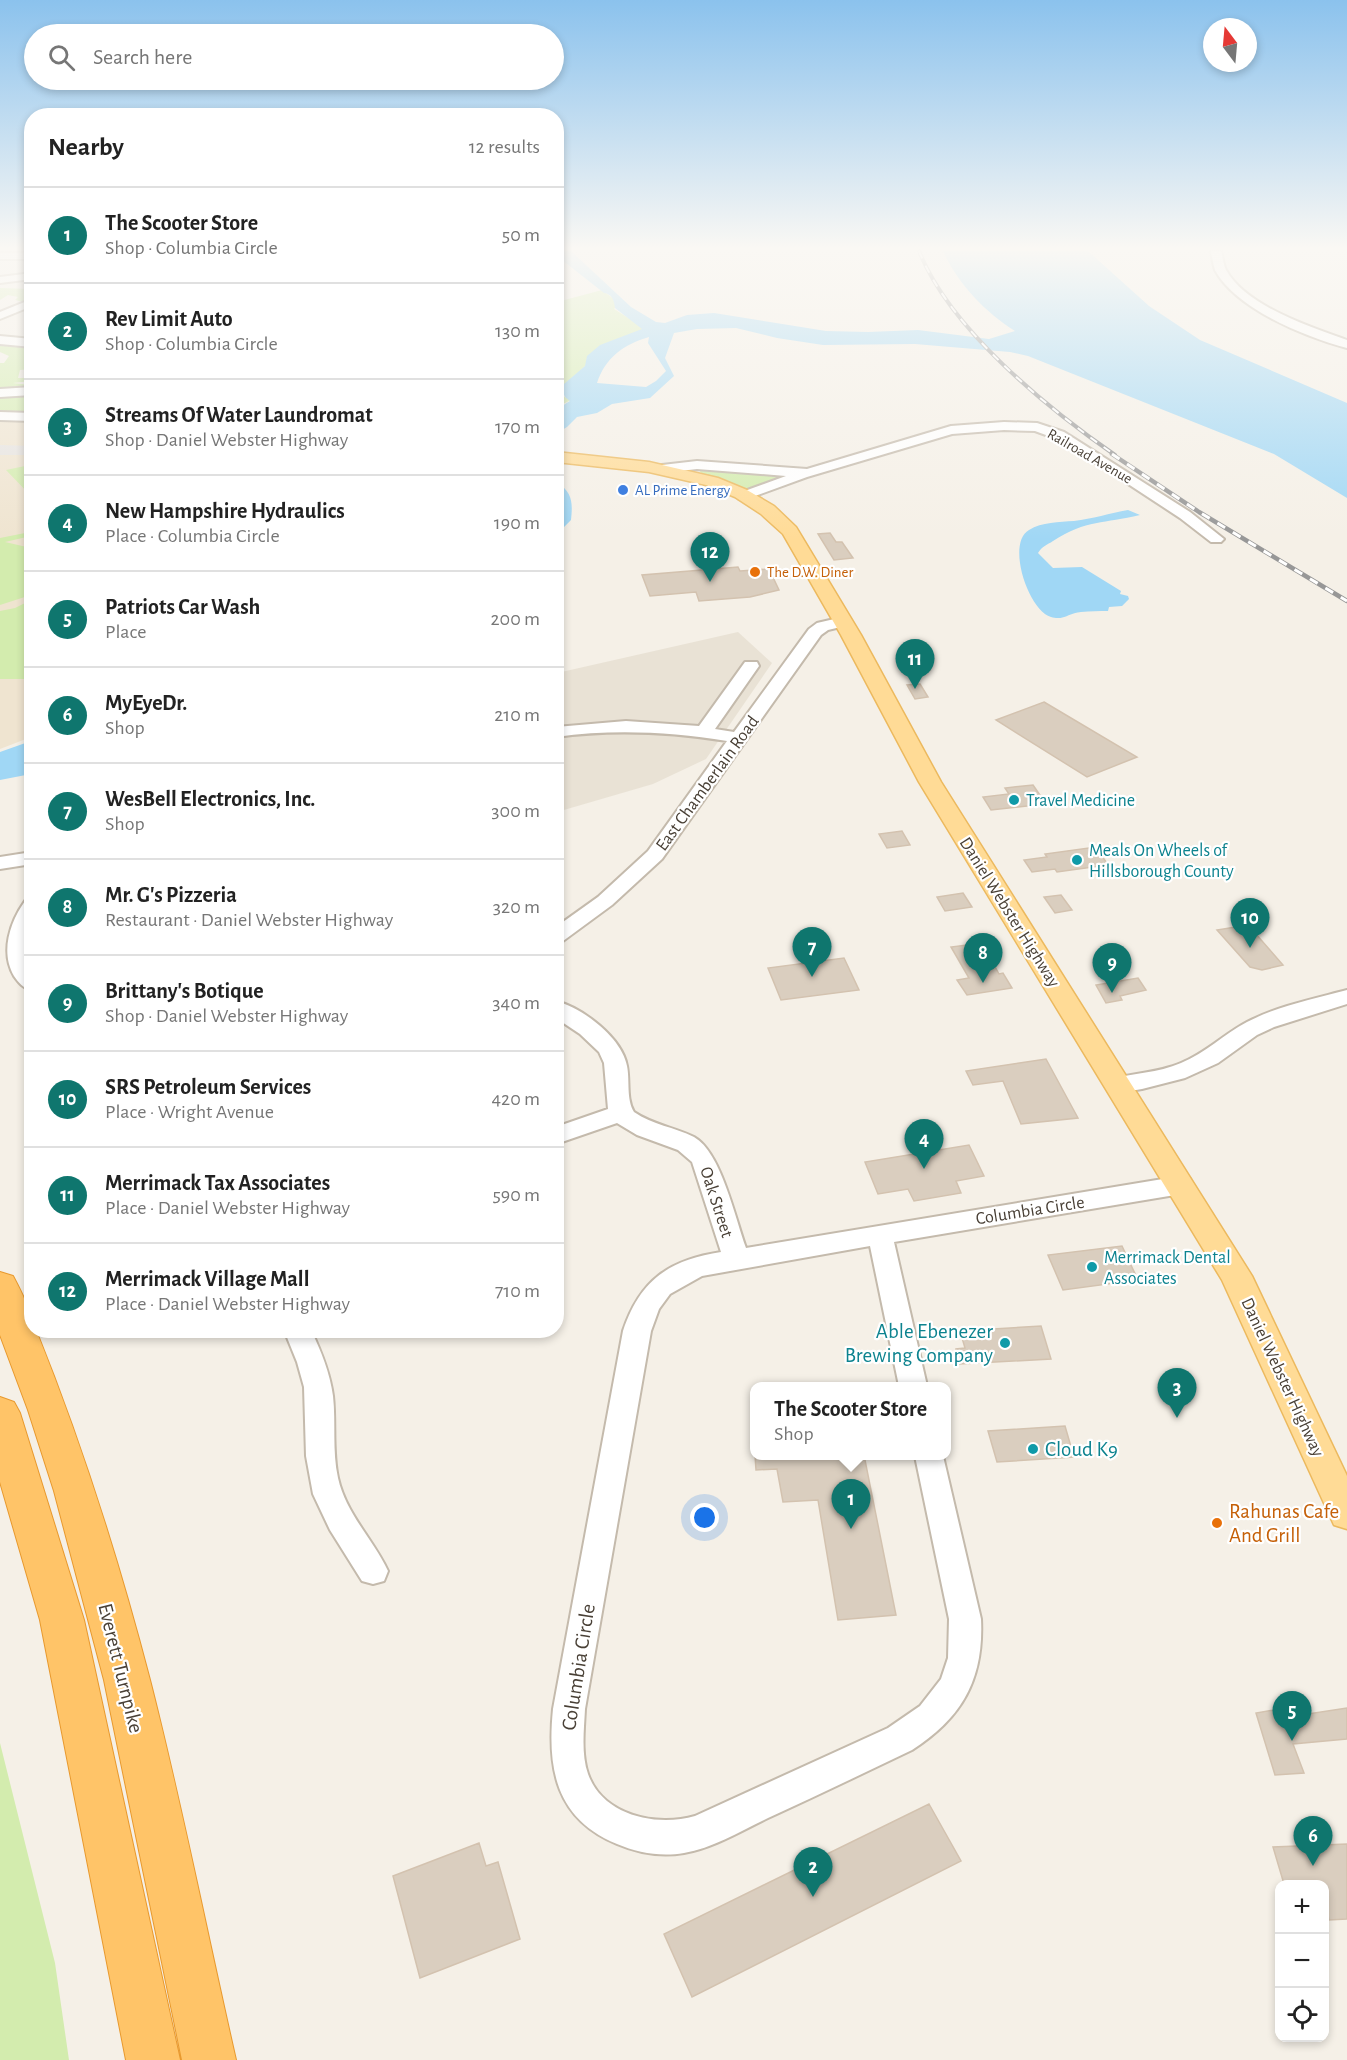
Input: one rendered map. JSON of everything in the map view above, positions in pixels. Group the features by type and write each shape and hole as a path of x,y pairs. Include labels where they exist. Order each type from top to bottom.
{"highway":[{"name":"Everett Turnpike","path":"0,1286 48,1410 75,1491 127,1680 209,2060"},
{"path":"0,1413 62,1620 153,2060"}],"main road":[{"name":"Daniel Webster Highway","path":"564,459 662,469 714,484 744,496 771,513 789,531 843,622 930,782 1236,1276 1347,1514"}],"street":[{"path":"0,393 24,392"},
{"path":"0,416 24,417"},
{"name":"Railroad Avenue","path":"744,496 808,473 951,430 1004,426 1037,427 1066,439 1101,460 1185,514 1216,539"},
{"name":"Railroad Avenue","path":"662,469 697,465 808,473"},
{"name":"East Chamberlain Road","path":"564,931 606,901 655,855 815,632 823,626 843,622"},
{"path":"704,732 751,666"},
{"path":"564,731 631,725 740,738"},
{"path":"0,863 24,859"},
{"path":"24,947 19,967 24,974"},
{"path":"1118,1085 1160,1078 1189,1070 1213,1057 1254,1027 1347,997"},
{"path":"564,1014 595,1035 610,1050 618,1070 621,1113 564,1134"},
{"name":"Oak Street","path":"621,1113 640,1127 678,1139 698,1152 703,1159 736,1258"},
{"name":"Columbia Circle","path":"930,1460 965,1619 967,1640 958,1680 937,1713 900,1739 714,1826 686,1836 660,1838 634,1834 612,1824 591,1808 576,1788 569,1766 567,1741 569,1709 637,1331 642,1313 650,1299 673,1277 706,1264 1181,1185"},
{"path":"880,1235 913,1382"},
{"path":"300,1338 316,1376 319,1396 321,1466 330,1500 342,1526 372,1571"}],"shaded area":[{"path":"0,419 24,420 24,740 0,749"},
{"path":"0,445 24,446 24,455 0,455"},
{"path":"738,632 772,663 706,759 653,784 564,810 564,671"}],"green space":[{"path":"0,347 24,347 24,370 20,370 18,378 24,378 24,382 13,383 24,384 24,390 0,392 0,363 4,363 9,356 0,352"},
{"path":"564,347 614,347 590,361 564,388"},
{"path":"24,391 24,415 0,414 0,393"},
{"path":"564,396 571,400 564,404"},
{"path":"24,466 24,489 6,470"},
{"path":"699,470 790,475 745,489 701,473"},
{"path":"24,533 24,538 5,542 24,546 24,597 0,605 0,538"},
{"path":"24,604 24,679 0,679 0,611"},
{"path":"0,1743 55,1963 69,2060 0,2060"}],"water":[{"path":"597,347 626,347 610,359 597,383 646,387 666,371 651,347 669,347 665,358 674,376 650,398 612,404 597,413 577,417 564,429 564,406 570,401 564,395 564,384 585,366 587,356"},
{"path":"952,347 1217,347 1347,403 1347,498 1274,454 1028,356 1010,352"},
{"path":"564,488 570,498 571,520 564,527"},
{"path":"1128,510 1140,515 1086,525 1065,534 1038,553 1053,568 1082,567 1121,591 1120,594 1128,596 1129,599 1122,606 1109,607 1108,611 1081,612 1059,618 1051,617 1043,612 1028,590 1023,576 1020,561 1022,537 1034,527 1045,524 1081,520"},
{"path":"24,743 24,775 0,780 0,752"}],"building":[{"path":"830,533 836,542 842,542 853,558 834,560 818,534"},
{"path":"738,567 740,571 769,569 779,590 750,597 699,601 696,592 650,596 642,575"},
{"path":"919,653 930,670 913,672 902,654"},
{"path":"920,684 928,697 915,699 907,685"},
{"path":"1044,702 1137,757 1087,777 996,720"},
{"name":"Travel Medicine","path":"1033,785 1046,804 991,810 983,797 1009,794 1005,788"},
{"path":"902,831 910,845 887,848 879,834"},
{"name":"Meals On Wheels of Hillsborough County","path":"1096,847 1108,865 1057,872 1055,869 1032,872 1024,860 1047,857 1045,854"},
{"path":"963,893 972,907 945,911 937,897"},
{"path":"1061,895 1072,910 1055,913 1044,897"},
{"path":"1248,925 1283,965 1262,970 1250,967 1217,930"},
{"path":"982,943 999,974 1003,973 1012,988 967,995 957,980 969,978 951,947"},
{"path":"844,958 859,990 781,1000 768,968"},
{"path":"1138,978 1146,990 1120,996 1122,1000 1106,1003 1096,985"},
{"path":"1046,1059 1078,1118 1021,1124 1003,1081 973,1085 966,1071"},
{"path":"969,1145 984,1176 956,1181 961,1193 914,1201 908,1189 878,1194 865,1162"},
{"name":"Merrimack Dental Associates","path":"1122,1246 1138,1280 1063,1290 1048,1255"},
{"name":"Able Ebenezer Brewing Company","path":"1041,1326 1051,1359 959,1364 956,1349 965,1348 960,1331"},
{"name":"Cloud K9","path":"1065,1426 1074,1457 997,1462 988,1431"},
{"path":"755,1460 865,1460 896,1615 838,1620 818,1500 783,1502 777,1469 756,1470"},
{"path":"1347,1708 1347,1739 1293,1744 1304,1773 1275,1775 1256,1713 1280,1709 1282,1718"},
{"path":"929,1804 961,1861 692,1997 664,1934"},
{"path":"479,1843 486,1866 498,1862 520,1939 420,1978 393,1876"},
{"path":"1347,1844 1347,1919 1329,1920 1329,1880 1283,1880 1273,1847"}],"railway":[{"path":"986,347 1031,390 1115,455"},
{"path":"1112,454 1199,512 1347,601"}],"place":[{"name":"AL Prime Energy","path":"623,490"},
{"name":"The D.W. Diner","path":"755,572"},
{"name":"Merrimack Village Mall","path":"710,582"},
{"name":"Merrimack Tax Associates","path":"915,689"},
{"name":"Travel Medicine","path":"1014,800"},
{"name":"Meals On Wheels of Hillsborough County","path":"1077,860"},
{"name":"SRS Petroleum Services","path":"1250,948"},
{"name":"WesBell Electronics, Inc.","path":"812,977"},
{"name":"Mr. G's Pizzeria","path":"983,983"},
{"name":"Brittany's Botique","path":"1112,993"},
{"name":"New Hampshire Hydraulics","path":"924,1169"},
{"name":"Merrimack Dental Associates","path":"1092,1267"},
{"name":"Able Ebenezer Brewing Company","path":"1005,1343"},
{"name":"Streams Of Water Laundromat","path":"1177,1418"},
{"name":"Cloud K9","path":"1033,1449"},
{"name":"Rahunas Cafe And Grill","path":"1217,1523"},
{"name":"The Scooter Store","path":"851,1529"},
{"name":"Patriots Car Wash","path":"1292,1741"},
{"name":"MyEyeDr.","path":"1313,1866"},
{"name":"Rev Limit Auto","path":"813,1897"}]}
